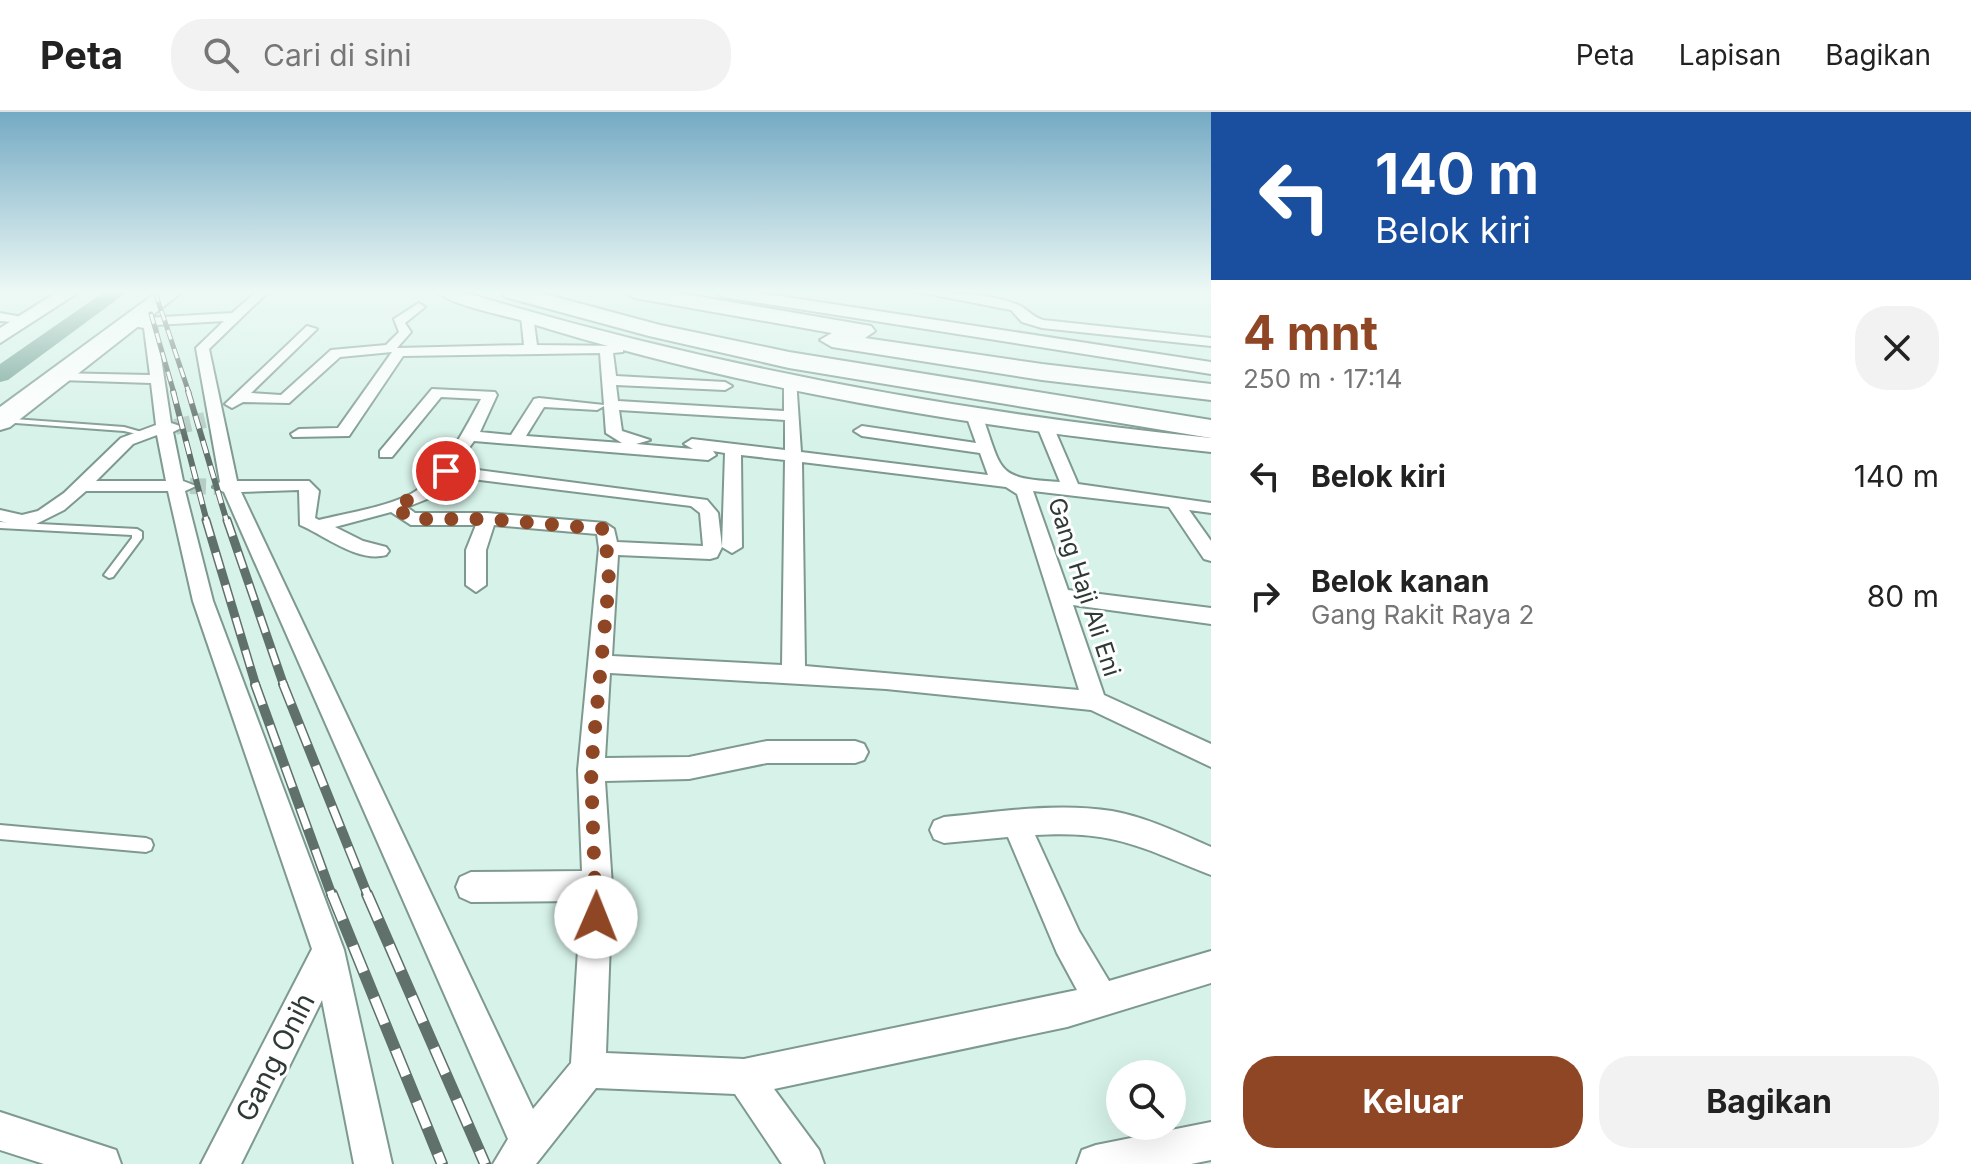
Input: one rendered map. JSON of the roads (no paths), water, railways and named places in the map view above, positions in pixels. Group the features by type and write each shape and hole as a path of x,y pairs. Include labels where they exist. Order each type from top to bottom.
{"highway":[{"path":"0,417 96,341"},
{"path":"0,417 113,341"},
{"path":"703,341 1209,443"},
{"path":"777,341 969,373 1211,404"},
{"path":"840,341 1042,372 1211,392"},
{"path":"927,341 1204,369"}],"main road":[{"path":"618,341 791,382 974,415 1045,426 1209,443"},
{"path":"1030,341 1204,369"}],"street":[{"path":"145,341 170,428 203,601 328,950 373,1164"},
{"path":"209,341 202,348 210,419 226,487 520,1154 588,1070 597,886 591,770 609,548 605,529 487,519 411,519 394,506"},
{"path":"210,419 239,397 298,341"},
{"path":"239,397 284,400 333,354 390,349 397,341"},
{"path":"530,341 531,349"},
{"path":"1179,341 1204,369"},
{"path":"606,348 608,380 604,406 614,433 624,439 733,448 1071,488 1211,508"},
{"path":"299,434 343,433 394,354 399,352 647,349"},
{"path":"60,376 157,379"},
{"path":"608,380 725,386"},
{"path":"791,382 794,456 793,674"},
{"path":"318,526 394,506 426,493 470,436 490,395 437,392 386,454"},
{"path":"516,440 539,402 790,416"},
{"name":"Gang Haji Ali Eni","path":"974,415 995,473 1025,491 1094,701"},
{"path":"1045,426 1071,488"},
{"path":"0,515 30,520 85,486 126,442 141,433 170,428"},
{"path":"862,431 985,449"},
{"path":"470,436 708,455"},
{"path":"732,547 733,448"},
{"path":"446,471 694,501 710,511 713,549 710,553 609,548"},
{"path":"226,487 303,485 310,491 306,521 357,546 379,551"},
{"path":"85,486 182,486"},
{"path":"1176,505 1211,555"},
{"path":"476,585 476,550 487,519"},
{"path":"1058,596 1211,616"},
{"path":"600,664 886,680 1094,701 1211,756"},
{"path":"591,770 689,768 767,752 855,752"},
{"path":"944,830 1061,821 1110,823 1151,835 1211,861"},
{"path":"1016,824 1068,942 1101,1000"},
{"path":"471,887 597,886"},
{"name":"Gang Onih","path":"220,1164 289,1035 328,950"},
{"path":"588,1070 744,1077 1067,1010 1211,967"},
{"path":"744,1077 805,1164"},
{"path":"0,1131 102,1164"},
{"path":"1096,1164 1211,1141"}],"lane":[{"path":"0,417 141,433"},
{"path":"0,525 137,532 137,538 109,575"},
{"path":"0,832 146,845"}],"waterway":[{"path":"0,375 48,341"}],"tunnel":[{"path":"175,427 205,420"},
{"path":"190,486 222,487"}],"railway":[{"path":"159,341 174,393"},
{"path":"172,341 189,393"},
{"path":"173,391 207,522"},
{"path":"188,391 227,522"},
{"path":"206,520 256,686"},
{"path":"227,520 284,686"},
{"path":"255,684 332,896"},
{"path":"283,684 368,896"},
{"path":"332,894 442,1164"},
{"path":"367,894 485,1164"}]}
